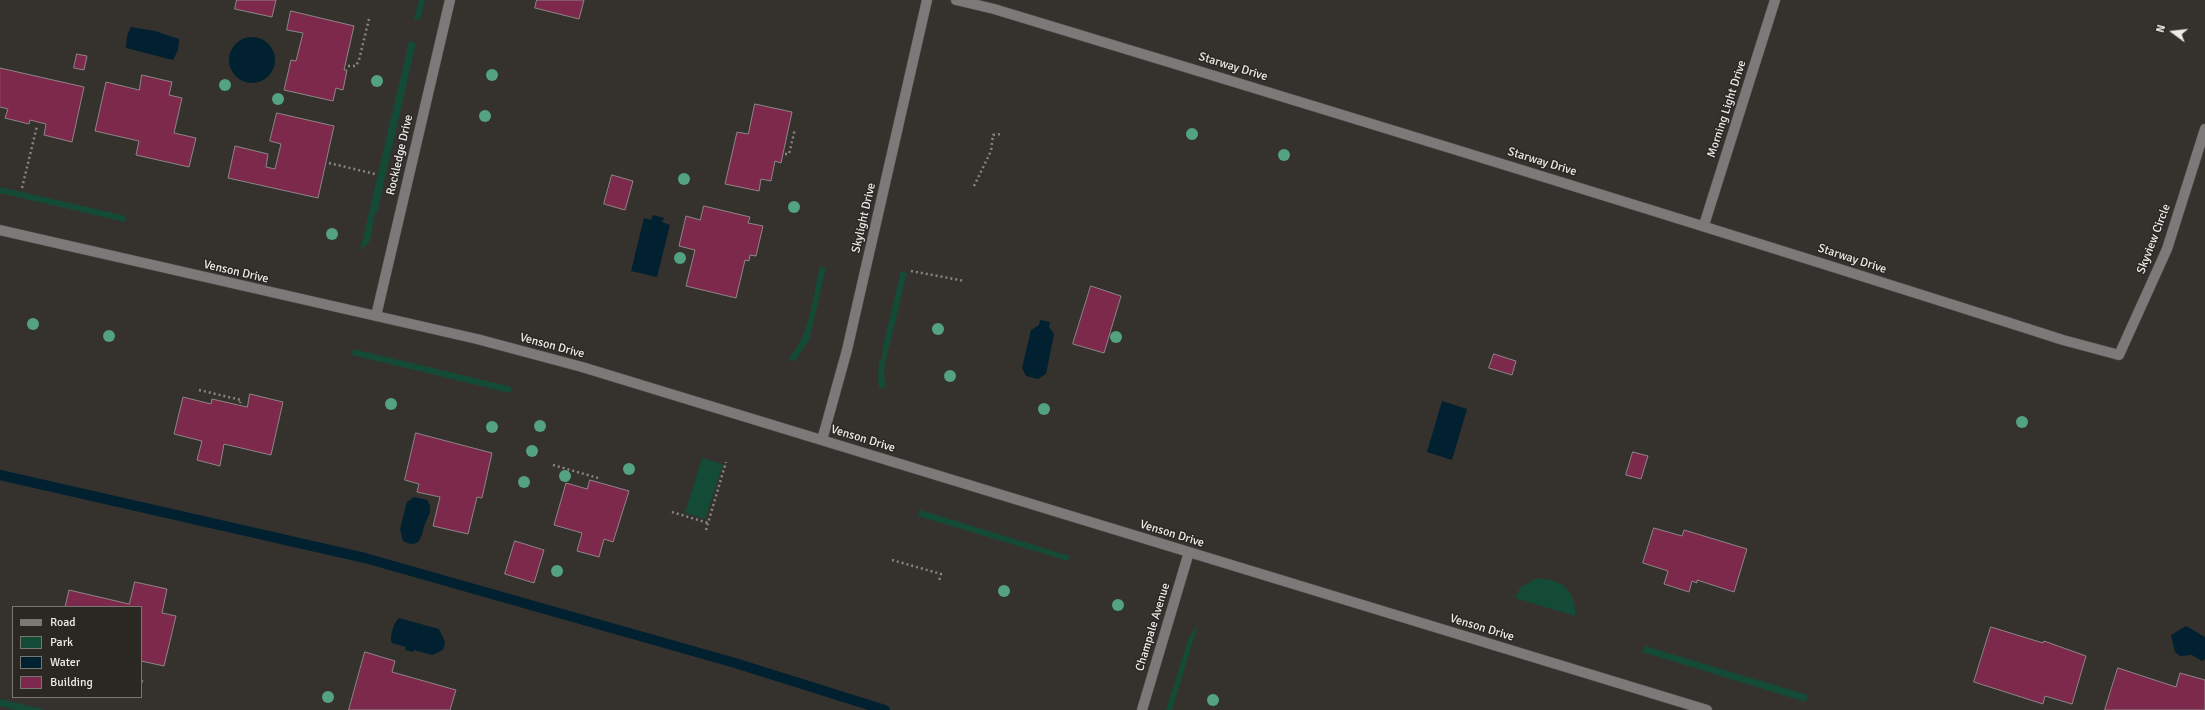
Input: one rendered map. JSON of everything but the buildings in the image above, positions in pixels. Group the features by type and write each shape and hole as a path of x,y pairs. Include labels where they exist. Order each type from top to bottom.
{"street":[{"name":"Rockledge Drive","path":"376,316 450,0"},
{"name":"Skylight Drive","path":"822,440 847,350 927,0"},
{"name":"Starway Drive","path":"956,0 994,8 1704,225 2063,340 2119,355"},
{"name":"Morning Light Drive","path":"1704,225 1775,0"},
{"name":"Skyview Circle","path":"2119,355 2167,249 2205,129"},
{"name":"Venson Drive","path":"0,230 376,316 576,365 1708,710"},
{"name":"Champale Avenue","path":"1142,710 1189,552"}],"path":[{"path":"348,66 356,66 359,60 369,19"},
{"path":"22,188 37,126"},
{"path":"785,154 789,154 795,129"},
{"path":"974,186 991,151 993,135 1001,134"},
{"path":"329,163 375,174"},
{"path":"912,271 965,281"},
{"path":"199,390 241,400 240,403"},
{"path":"706,530 726,462"},
{"path":"553,465 598,478"},
{"path":"672,512 708,523"},
{"path":"892,560 941,574 939,581"}],"green space":[{"path":"419,0 425,0 420,20 414,19"},
{"path":"409,41 416,43 377,212 375,212 370,241 360,251"},
{"path":"0,187 126,216 125,222 0,193"},
{"path":"820,266 826,268 809,340 794,362 789,358 796,349 806,327 813,302"},
{"path":"901,271 907,273 885,363 884,375 886,387 879,389 879,361 881,361 882,350"},
{"path":"353,349 512,387 510,393 352,355"},
{"path":"702,458 723,464 705,519 685,513"},
{"path":"920,510 1070,556 1068,561 918,516"},
{"path":"1535,579 1552,580 1565,587 1573,599 1575,616 1515,598 1520,588"},
{"path":"1198,624 1172,710 1166,710 1189,637"},
{"path":"1645,646 1808,695 1806,702 1642,652"},
{"path":"0,699 46,710 16,710 0,706"}],"water":[{"path":"131,27 155,31 179,39 178,50 173,60 126,48 127,36"},
{"path":"252,37 265,41 271,47 275,60 271,73 265,79 252,83 239,79 233,73 229,60 233,47 239,41"},
{"path":"653,215 664,218 662,222 670,225 657,277 631,271 644,218 651,220"},
{"path":"1040,320 1050,322 1049,327 1054,334 1046,374 1038,379 1026,376 1022,368 1031,330 1039,325"},
{"path":"1442,401 1467,409 1452,460 1427,452"},
{"path":"414,497 427,500 430,509 421,537 417,543 413,544 403,541 400,529 407,502"},
{"path":"399,618 439,629 445,642 443,650 432,655 414,650 413,652 405,650 406,647 392,643 392,630"},
{"path":"2186,626 2205,637 2205,659 2202,661 2192,655 2180,656 2175,652 2171,635"}],"waterway":[{"path":"0,475 365,558 735,663 885,710"}]}
